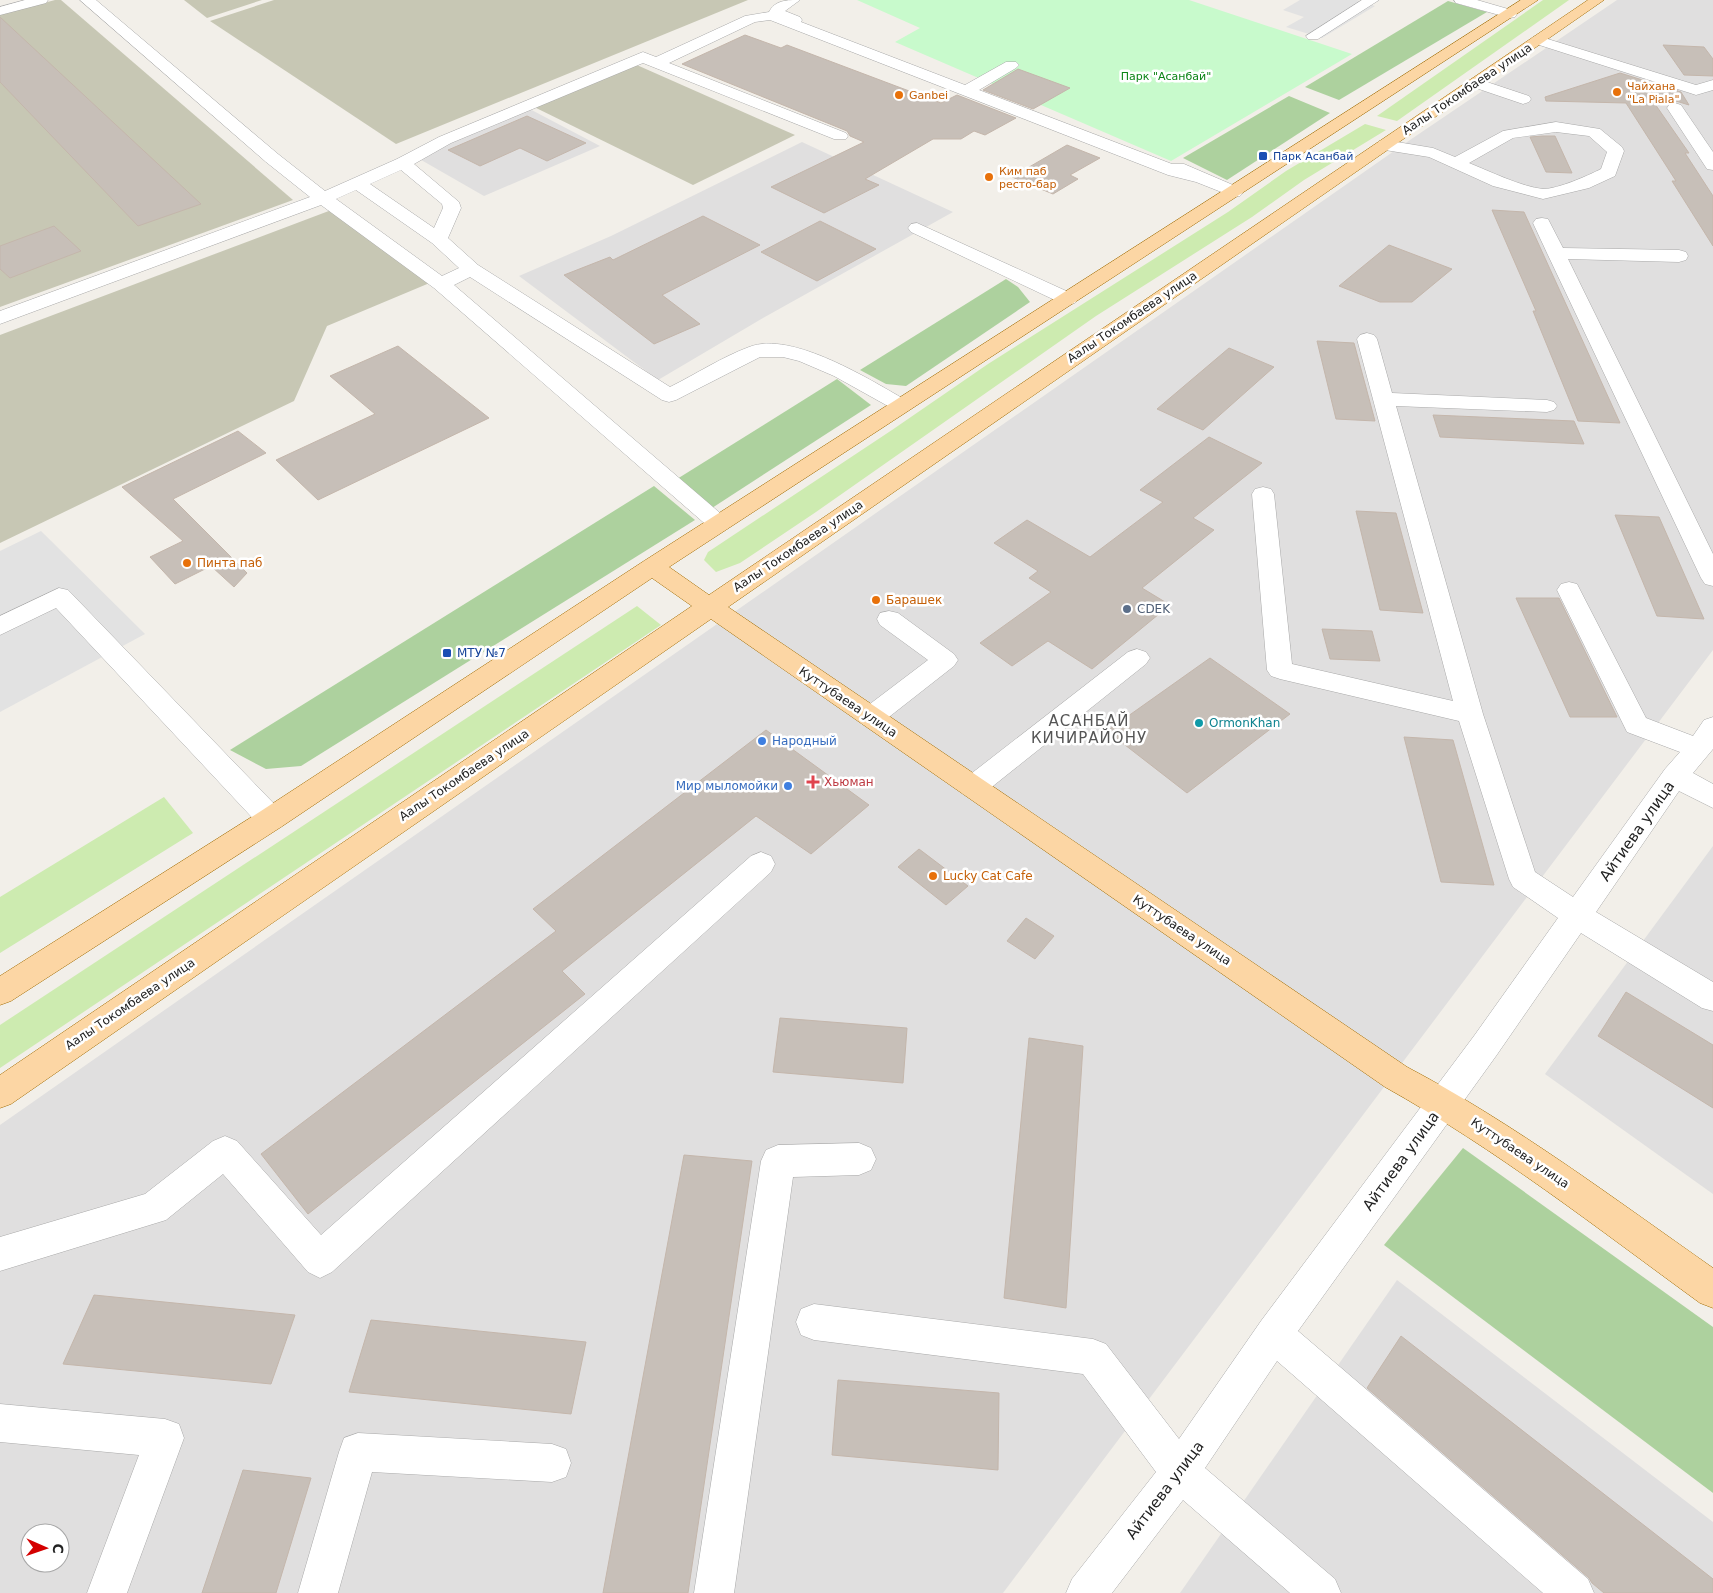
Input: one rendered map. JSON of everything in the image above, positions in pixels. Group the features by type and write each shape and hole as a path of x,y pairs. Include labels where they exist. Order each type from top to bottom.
{"main road":[{"path":"0,992 271,818 652,567 1531,0"},
{"name":"Аалы Токомбаева улица","path":"0,1093 1597,0"},
{"name":"Куттубаева улица","path":"652,567 1396,1077 1502,1138 1713,1290"}],"street":[{"path":"0,11 41,0"},
{"path":"87,0 272,158 323,198 441,284 719,524"},
{"path":"0,318 323,198 403,163 446,140 750,19 765,8 782,5 792,0"},
{"path":"1313,36 1372,0"},
{"path":"1461,0 1510,14"},
{"path":"765,8 1234,192"},
{"path":"765,8 779,18 1165,168 1195,177"},
{"path":"1538,40 1696,90 1713,85"},
{"path":"649,60 840,136"},
{"path":"971,88 1012,65"},
{"path":"1475,83 1524,99"},
{"path":"1674,108 1713,164"},
{"path":"1385,145 1433,153 1499,182 1543,194 1583,184 1609,172 1616,150 1594,132 1556,127 1509,134 1456,163"},
{"path":"1694,136 1713,137"},
{"path":"403,163 450,202 452,208 438,239"},
{"path":"357,183 438,239 471,269 669,396 756,351 784,351 806,357 841,372 902,406"},
{"path":"1542,223 1713,578"},
{"path":"918,228 1068,299"},
{"path":"1556,253 1679,256"},
{"path":"441,284 471,269"},
{"path":"1367,339 1470,714 1523,879 1578,916 1713,998"},
{"path":"1382,399 1547,406"},
{"path":"1263,494 1280,670 1470,714"},
{"path":"1569,590 1636,725 1706,738"},
{"path":"0,626 59,596 271,818"},
{"path":"871,717 946,660 890,619"},
{"path":"973,787 1137,658"},
{"name":"Айтиева улица","path":"1086,1593 1180,1472 1274,1334 1444,1103 1578,916 1675,776 1706,738"},
{"path":"1675,776 1713,797"},
{"path":"0,1254 154,1208 225,1152 320,1260 761,864"},
{"path":"714,1593 778,1161 859,1159"},
{"path":"814,1322 1093,1357 1180,1472 1321,1593"},
{"path":"1274,1334 1574,1593"},
{"path":"0,1423 165,1438 107,1593"},
{"path":"318,1593 358,1452 552,1463"}],"shaded area":[{"path":"61,0 293,200 0,307 0,15"},
{"path":"184,0 262,0 207,18"},
{"path":"274,0 748,0 396,144 210,21"},
{"path":"1300,0 1357,0 1375,6 1322,38 1286,27 1304,17 1283,10"},
{"name":"АСАНБАЙ КИЧИРАЙОНУ","path":"1617,0 1713,0 1713,650 1003,1593 0,1593 0,1125 1407,142"},
{"path":"630,62 795,135 693,185 528,104"},
{"path":"524,106 600,146 484,196 409,153"},
{"path":"802,142 953,212 763,318 658,380 519,276 611,236"},
{"path":"342,206 432,282 327,326 294,401 0,543 0,335"},
{"path":"41,531 145,634 0,712 0,551"},
{"path":"1713,846 1713,1194 1545,1074"},
{"path":"1397,1280 1713,1522 1713,1593 1180,1593"}],"green space":[{"name":"Парк \"Асанбай\"","path":"857,0 1189,0 1352,54 1171,161 895,42 920,28"},
{"path":"1543,0 1569,0 1397,121 1377,116"},
{"path":"1448,1 1487,12 1339,100 1305,87"},
{"path":"1289,96 1330,113 1227,180 1183,158"},
{"path":"1365,124 1386,130 1304,180 1252,217 1096,316 740,563 716,572 704,560 708,552 988,364 1228,212 1286,171"},
{"path":"1006,279 1018,287 1030,302 906,386 886,384 860,370"},
{"path":"837,379 871,405 712,508 677,479"},
{"path":"654,486 695,520 301,766 266,769 230,750"},
{"path":"637,606 661,625 0,1068 0,1025"},
{"path":"164,797 193,833 0,953 0,897"},
{"path":"1463,1148 1713,1327 1713,1493 1384,1245"}],"building":[{"path":"0,17 201,204 138,226 0,82"},
{"path":"745,35 781,48 787,45 941,103 957,95 1016,118 985,135 974,131 961,139 933,139 865,179 879,185 824,213 771,187 864,142 850,136 847,131 682,64"},
{"path":"1663,45 1704,47 1713,59 1713,76 1684,75"},
{"path":"1018,69 1070,88 1033,109 983,90"},
{"path":"1620,73 1681,92 1689,105 1676,101 1667,104 1655,104 1689,153 1685,153 1713,196 1713,246 1672,181 1676,181 1626,103 1546,101 1545,97"},
{"path":"527,116 586,143 547,161 520,148 480,166 448,150"},
{"path":"1555,136 1572,173 1546,172 1530,137"},
{"path":"1067,145 1100,158 1070,175 1078,179 1053,194 1012,177"},
{"path":"1492,210 1524,212 1620,423 1578,421 1533,311 1536,311"},
{"path":"703,216 760,245 662,295 700,324 654,344 564,275 610,257 613,260"},
{"path":"820,221 876,249 817,281 761,252"},
{"path":"54,226 81,251 10,278 0,269 0,246"},
{"path":"1389,245 1452,269 1412,302 1380,302 1339,286"},
{"path":"1317,341 1354,343 1375,421 1336,419"},
{"path":"398,346 489,418 318,500 276,460 375,414 330,376"},
{"path":"1229,348 1274,367 1203,430 1157,409"},
{"path":"1433,415 1574,421 1584,444 1440,437"},
{"path":"238,431 266,453 173,499 247,573 234,587 211,566 175,584 150,557 183,541 122,487"},
{"path":"1209,437 1262,463 1193,518 1214,530 1142,588 1170,605 1092,669 1048,641 1012,666 980,643 1051,592 1029,578 1038,571 994,543 1027,520 1090,557 1163,502 1140,490"},
{"path":"1356,511 1396,513 1423,613 1380,610"},
{"path":"1615,515 1659,517 1704,619 1657,616"},
{"path":"1516,598 1559,598 1617,717 1570,717"},
{"path":"1322,629 1372,631 1380,661 1330,659"},
{"name":"OrmonKhan","path":"1210,658 1290,714 1187,793 1107,731"},
{"path":"766,730 869,805 811,854 756,816 562,971 585,994 308,1214 261,1154 556,931 533,909"},
{"path":"1404,737 1453,740 1494,885 1441,882"},
{"name":"Lucky Cat Cafe","path":"919,849 968,886 946,905 898,867"},
{"path":"1026,918 1054,936 1035,959 1007,941"},
{"path":"1626,992 1713,1045 1713,1108 1598,1036"},
{"path":"780,1018 907,1028 903,1083 773,1072"},
{"path":"1029,1038 1083,1046 1066,1308 1004,1298"},
{"path":"684,1155 752,1161 688,1593 603,1593"},
{"path":"94,1295 295,1315 271,1384 63,1364"},
{"path":"371,1320 586,1342 571,1414 349,1392"},
{"path":"1401,1336 1713,1579 1713,1593 1604,1593 1589,1578 1367,1388"},
{"path":"838,1380 999,1393 998,1470 832,1455"},
{"path":"243,1470 311,1478 276,1593 202,1593"}],"place":[{"name":"Чайхана \"La Piala\"","path":"1617,92"},
{"name":"Ganbei","path":"899,95"},
{"name":"Парк Асанбай","path":"1263,156"},
{"name":"Ким паб ресто-бар","path":"989,177"},
{"name":"Пинта паб","path":"187,563"},
{"name":"Барашек","path":"876,600"},
{"name":"CDEK","path":"1127,609"},
{"name":"МТУ №7","path":"447,653"},
{"name":"OrmonKhan","path":"1199,723"},
{"name":"Народный","path":"762,741"},
{"name":"Хьюман","path":"813,782"},
{"name":"Мир мыломойки","path":"788,786"},
{"name":"Lucky Cat Cafe","path":"933,876"}],"district":[{"name":"АСАНБАЙ КИЧИРАЙОНУ","path":"1089,730"}]}
